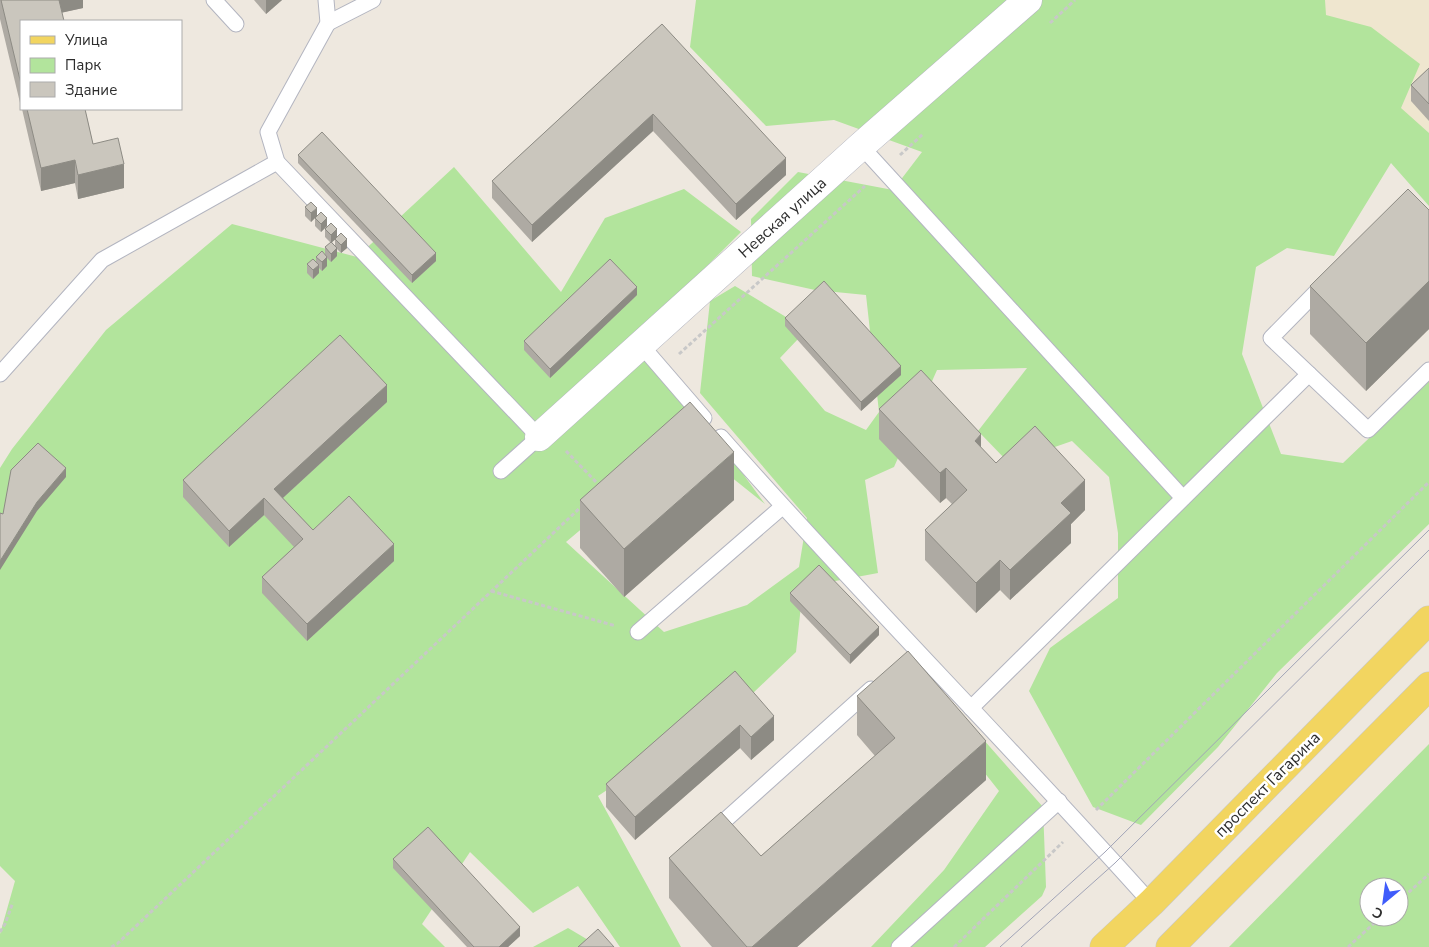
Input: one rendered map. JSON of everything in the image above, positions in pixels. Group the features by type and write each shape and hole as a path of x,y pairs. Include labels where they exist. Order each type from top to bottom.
{"main road":[{"name":"проспект Гагарина","path":"1104,947 1151,903 1429,620"},
{"path":"1170,947 1429,686"}],"street":[{"name":"Невская улица","path":"539,437 861,146 1028,0"}],"lane":[{"path":"214,0 236,24"},
{"path":"326,0 328,23"},
{"path":"372,0 328,23 268,132 277,162 539,437 501,471"},
{"path":"861,146 1184,498"},
{"path":"0,374 102,260 277,162"},
{"path":"1332,276 1271,338 1308,374 1368,430 1429,370"},
{"path":"641,345 912,653 971,708 1059,801 1151,903"},
{"path":"971,708 1308,374"},
{"path":"638,632 782,506"},
{"path":"702,840 879,682"},
{"path":"899,947 1059,801"}],"path":[{"path":"1046,26 1076,0"},
{"path":"662,370 927,131"},
{"path":"539,437 566,451 601,488 608,481"},
{"path":"566,451 573,445"},
{"path":"954,947 1081,825 1429,482"},
{"path":"111,947 117,946 587,500"},
{"path":"491,591 638,632"},
{"path":"1409,892 1429,874"},
{"path":"0,932 13,902"},
{"path":"1348,947 1370,927"}],"shaded area":[{"path":"1265,0 1429,0 1429,162"}],"green space":[{"path":"696,0 1325,0 1326,15 1371,27 1420,64 1401,108 1429,133 1429,206 1391,163 1334,256 1287,248 1256,267 1242,354 1281,454 1343,463 1429,381 1429,524 1277,673 1218,747 1141,825 1093,807 1029,691 1050,648 1118,598 1118,533 1109,477 1072,441 1009,463 978,431 1027,368 937,370 894,467 865,480 878,573 803,587 796,652 753,693 598,796 681,947 620,947 578,886 533,913 470,852 422,924 445,947 0,947 0,934 15,881 0,866 0,468 12,449 106,330 232,224 357,257 454,167 561,292 605,218 684,189 741,232 640,333 765,504 686,441 566,542 664,632 747,605 799,567 807,518 700,393 710,301 735,286 791,320 798,339 780,358 825,411 866,430 879,412 866,295 815,290 752,276 751,219 798,172 893,190 922,152 834,120 766,126 690,47"},
{"path":"937,687 1043,807 1046,887 1042,896 985,947 871,947 944,870 999,791 927,700"},
{"path":"1429,744 1429,947 1229,947"},
{"path":"568,928 600,947 533,947"}],"building":[{"path":"1,0 59,0 64,20 20,20 20,80"},
{"path":"662,24 786,158 736,204 653,114 532,225 492,181"},
{"path":"1429,68 1429,104 1411,85"},
{"path":"27,110 85,110 93,144 118,138 124,164 78,175 75,160 41,168"},
{"path":"322,132 436,253 412,275 298,155"},
{"path":"1408,189 1429,210 1429,281 1366,343 1310,286"},
{"path":"311,202 317,208 311,213 305,207"},
{"path":"321,212 327,218 321,224 315,218"},
{"path":"331,223 337,229 331,235 325,229"},
{"path":"341,233 347,239 341,245 335,239"},
{"path":"331,242 337,248 331,254 325,247"},
{"path":"322,251 327,257 322,262 316,257"},
{"path":"313,259 319,265 313,270 307,264"},
{"path":"610,259 637,287 550,369 524,341"},
{"path":"824,281 901,366 861,402 785,318"},
{"path":"340,335 387,385 274,489 313,530 349,496 394,544 307,624 262,577 303,539 264,498 229,531 183,480"},
{"path":"921,370 981,434 975,441 996,463 1035,426 1085,480 1061,503 1071,513 1010,570 1000,560 976,583 925,530 967,490 946,468 940,473 879,409"},
{"path":"690,402 734,452 624,549 580,500"},
{"path":"38,443 66,468 37,502 0,561 0,513 3,514 11,470"},
{"path":"819,565 879,627 850,655 790,593"},
{"path":"908,651 986,741 752,947 747,947 669,858 721,812 761,856 895,738 857,696"},
{"path":"735,671 774,716 751,737 740,725 635,817 606,784"},
{"path":"428,827 520,927 499,947 474,947 393,859"},
{"path":"598,929 614,947 578,947"}],"tram line":[{"path":"1000,947 1105,852 1429,530"},
{"path":"1021,947 1115,863 1429,550"}]}
